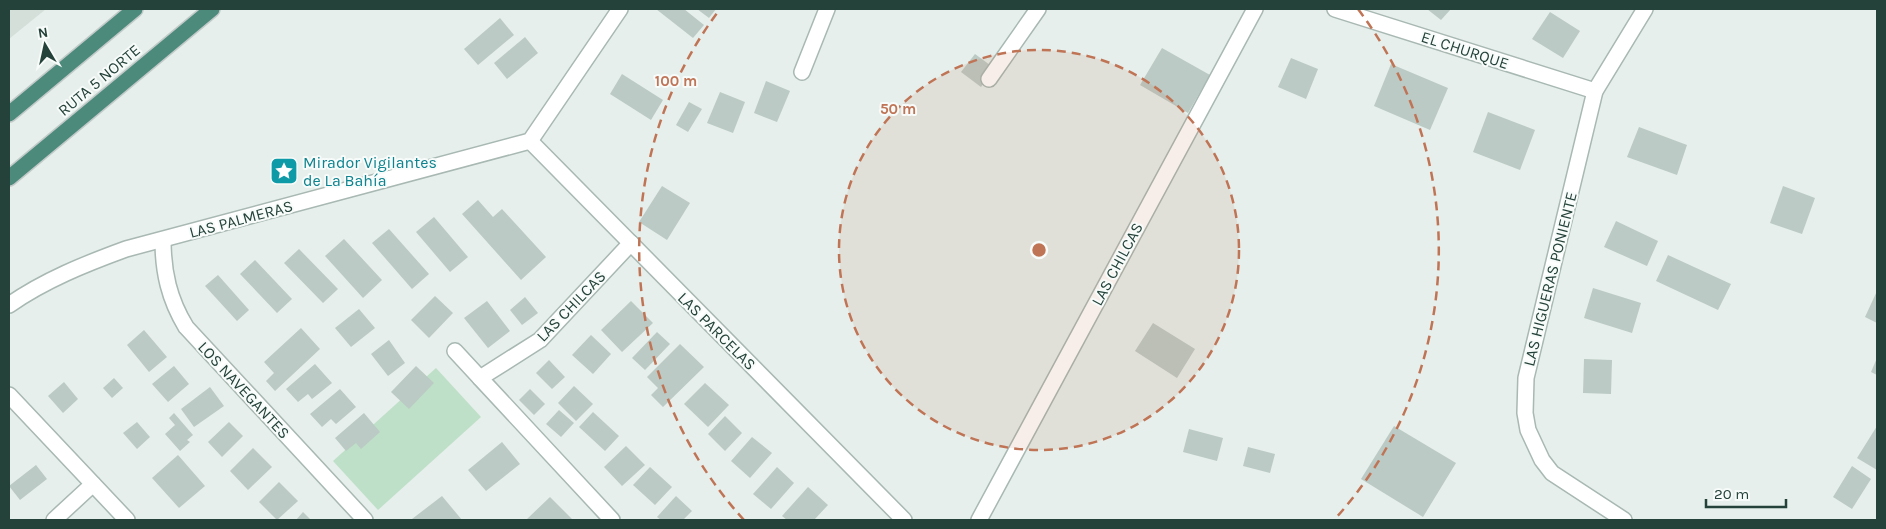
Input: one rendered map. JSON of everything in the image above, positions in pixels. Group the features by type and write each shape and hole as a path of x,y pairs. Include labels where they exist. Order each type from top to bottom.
{"highway":[{"name":"RUTA 5 NORTE","path":"9,114 135,9"},
{"name":"RUTA 5 NORTE","path":"9,178 212,9"}],"street":[{"path":"530,141 620,9"},
{"path":"802,72 827,9"},
{"path":"988,80 1038,9"},
{"name":"LAS CHILCAS","path":"980,520 1255,9"},
{"name":"EL CHURQUE","path":"1335,9 1595,92"},
{"name":"LAS HIGUERAS PONIENTE","path":"1624,520 1552,474 1534,446 1528,430 1525,413 1526,378 1595,92 1645,9"},
{"name":"LAS PALMERAS","path":"9,305 54,279 89,262 126,249 530,141"},
{"name":"LAS PARCELAS","path":"530,141 904,520"},
{"name":"LOS NAVEGANTES","path":"163,240 166,283 177,313 186,327 365,520"},
{"name":"LAS CHILCAS","path":"480,378 540,340 631,243"},
{"path":"455,351 612,520"},
{"path":"9,396 127,520"},
{"path":"54,520 93,484"}],"shaded area":[{"path":"9,9 46,9 9,39"}],"green space":[{"path":"436,368 481,417 378,510 333,461"}],"building":[{"path":"656,9 684,9 704,25 693,38"},
{"path":"697,9 716,9 709,18"},
{"path":"1427,9 1451,9 1441,20"},
{"path":"1550,12 1580,31 1563,58 1532,39"},
{"path":"500,18 514,35 478,65 464,49"},
{"path":"525,37 538,53 507,79 494,63"},
{"path":"1162,48 1210,75 1188,113 1140,85"},
{"path":"975,54 994,68 981,87 961,72"},
{"path":"1291,58 1318,69 1306,99 1278,87"},
{"path":"1391,64 1448,88 1430,130 1374,106"},
{"path":"622,74 663,100 651,120 610,94"},
{"path":"766,81 790,91 777,122 754,113"},
{"path":"720,92 745,102 733,133 707,123"},
{"path":"689,102 702,109 688,132 676,125"},
{"path":"1488,112 1535,130 1520,170 1473,152"},
{"path":"1639,127 1687,145 1677,175 1627,157"},
{"path":"662,186 690,203 667,240 639,222"},
{"path":"1783,186 1815,198 1802,234 1770,223"},
{"path":"478,200 493,217 502,209 546,257 521,280 462,214"},
{"path":"434,217 468,257 450,272 416,232"},
{"path":"1616,221 1658,241 1647,266 1604,247"},
{"path":"389,229 429,274 412,289 372,243"},
{"path":"344,239 382,280 363,298 325,256"},
{"path":"299,249 338,289 323,303 284,263"},
{"path":"1668,255 1731,284 1718,310 1656,281"},
{"path":"255,260 292,299 277,313 240,274"},
{"path":"218,275 249,310 237,321 205,286"},
{"path":"1593,288 1641,303 1632,333 1584,318"},
{"path":"1877,291 1877,323 1865,317"},
{"path":"435,296 453,313 429,338 411,320"},
{"path":"525,297 538,313 522,325 510,310"},
{"path":"487,301 510,331 488,348 464,318"},
{"path":"631,301 653,323 622,352 601,330"},
{"path":"359,309 375,328 351,347 335,328"},
{"path":"1153,323 1195,349 1177,378 1135,351"},
{"path":"301,328 320,349 275,391 266,381 274,373 264,362"},
{"path":"144,330 167,357 149,372 127,345"},
{"path":"657,332 670,344 645,370 632,358"},
{"path":"591,335 611,354 593,374 572,355"},
{"path":"389,340 405,363 388,376 371,354"},
{"path":"680,344 704,367 663,407 651,395 658,388 647,377"},
{"path":"1877,358 1877,375 1871,372"},
{"path":"1584,359 1612,360 1611,394 1583,393"},
{"path":"549,360 565,377 552,389 536,373"},
{"path":"315,364 332,383 312,399 308,394 298,402 286,389"},
{"path":"174,366 189,384 168,402 152,384"},
{"path":"416,366 434,383 409,409 391,392"},
{"path":"114,378 123,388 112,398 103,388"},
{"path":"64,382 78,399 63,413 48,396"},
{"path":"705,383 729,405 708,427 684,404"},
{"path":"574,386 593,404 576,421 558,403"},
{"path":"210,387 224,406 194,427 181,409"},
{"path":"340,389 356,407 336,424 331,419 322,427 310,414"},
{"path":"530,389 545,404 534,415 519,400"},
{"path":"559,410 574,423 561,437 546,424"},
{"path":"593,412 619,436 605,451 579,427"},
{"path":"174,413 193,435 187,440 190,442 180,451 165,434 175,425 169,418"},
{"path":"364,413 380,432 361,449 356,443 346,451 335,438"},
{"path":"725,416 742,433 725,451 708,434"},
{"path":"137,422 150,437 137,449 123,433"},
{"path":"229,422 243,436 222,457 208,442"},
{"path":"1394,426 1456,463 1423,517 1361,479"},
{"path":"1877,426 1877,470 1857,458"},
{"path":"1189,429 1223,438 1217,461 1183,452"},
{"path":"752,437 772,453 750,478 731,461"},
{"path":"502,442 520,464 486,491 468,470"},
{"path":"626,446 645,465 622,486 604,467"},
{"path":"1248,447 1275,454 1270,473 1243,466"},
{"path":"253,448 272,467 248,490 230,471"},
{"path":"178,455 205,486 179,508 152,478"},
{"path":"36,465 47,479 20,500 9,486"},
{"path":"1852,466 1871,479 1852,509 1833,497"},
{"path":"650,467 672,487 655,505 633,485"},
{"path":"777,467 794,483 771,509 753,494"},
{"path":"279,482 298,501 277,520 259,502"},
{"path":"808,487 828,505 814,520 787,520 782,516"},
{"path":"442,496 462,520 412,519"},
{"path":"676,496 692,511 683,520 661,520 657,517"},
{"path":"550,497 573,520 526,520"},
{"path":"303,512 311,520 296,520"}],"place":[{"name":"Mirador Vigilantes de La Bahía","path":"284,171"}]}
